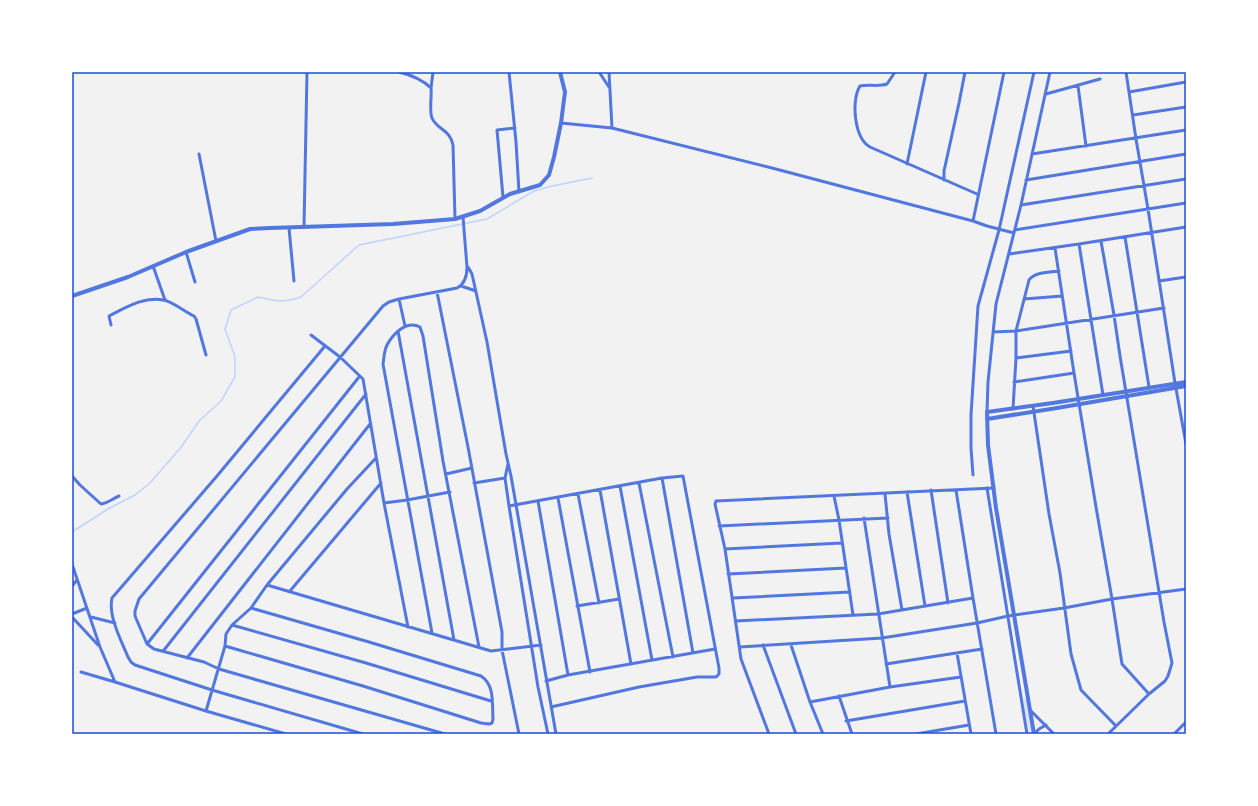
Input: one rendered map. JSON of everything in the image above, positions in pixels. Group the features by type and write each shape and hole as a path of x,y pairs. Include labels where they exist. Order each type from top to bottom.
{"street":[{"path":"304,227 307,72"},
{"path":"399,72 410,74 431,88"},
{"path":"433,72 431,88 432,120 449,134 452,138 453,145 454,219"},
{"path":"509,72 515,128 519,192"},
{"path":"72,296 128,277 186,252 250,230 393,224 454,219 480,210 503,198 540,185 549,175 561,123 565,92 560,72"},
{"path":"599,72 610,88"},
{"path":"608,72 612,128"},
{"path":"895,72 887,84 880,86 865,84 860,86 857,90 855,113 856,124 858,131 866,145 978,194"},
{"path":"907,164 926,72"},
{"path":"944,180 944,171 965,72"},
{"path":"973,220 1004,72"},
{"path":"973,475 971,415 977,312 999,230 1034,72"},
{"path":"1034,734 996,508 988,445 987,412 988,382 996,304 1021,204 1050,72"},
{"path":"1126,72 1186,444"},
{"path":"1046,94 1100,79"},
{"path":"1129,92 1186,82"},
{"path":"1078,86 1086,146"},
{"path":"1133,115 1186,107"},
{"path":"561,123 612,128 973,220 999,230 1014,231 1186,203"},
{"path":"503,198 497,130 515,128"},
{"path":"1032,154 1186,130"},
{"path":"199,154 216,241"},
{"path":"1026,180 1186,154"},
{"path":"1021,204 1186,179"},
{"path":"461,286 467,273 466,242 463,217"},
{"path":"1009,254 1186,227"},
{"path":"290,228 294,281"},
{"path":"1125,237 1149,387"},
{"path":"1100,241 1114,315 1159,593 1172,663 1165,681 1108,734"},
{"path":"1079,244 1102,396"},
{"path":"1055,248 1095,506 1122,664 1150,694"},
{"path":"186,252 195,282"},
{"path":"153,266 165,300"},
{"path":"467,267 472,274 487,342 556,734"},
{"path":"1013,409 1016,331 1029,280 1032,276 1059,271"},
{"path":"1159,281 1186,277"},
{"path":"445,734 219,669 204,662 164,650 154,649 147,644 135,616 135,611 139,599 383,306 389,302 399,299 461,286 476,291"},
{"path":"437,292 472,468 502,632 502,650 520,734"},
{"path":"1024,299 1062,296"},
{"path":"399,299 405,326"},
{"path":"112,325 109,316 126,307 139,302 165,300 194,316 198,324 206,355"},
{"path":"993,332 1016,331 1066,322 1091,320 1114,315 1164,308"},
{"path":"432,633 383,364 387,346 398,331 405,326 420,327 422,332 446,474 479,647"},
{"path":"398,331 454,640"},
{"path":"312,335 340,357 363,379 384,503 408,627"},
{"path":"325,346 217,476 112,598 110,605 112,615 130,662 212,690 363,734"},
{"path":"1016,358 1071,351"},
{"path":"1014,382 1074,373"},
{"path":"147,644 359,376"},
{"path":"987,418 1079,404 1186,382"},
{"path":"987,412 1078,399 1126,394 1149,387 1176,385 1186,386"},
{"path":"164,650 366,394"},
{"path":"1033,406 1049,514 1060,573 1071,654 1081,690 1116,726"},
{"path":"187,658 370,424"},
{"path":"206,711 225,646 226,634 232,625 251,608 267,585 347,489 376,458"},
{"path":"509,463 505,478 509,506 548,734"},
{"path":"446,474 472,468"},
{"path":"72,476 101,504 107,503 118,496"},
{"path":"509,506 516,506 662,478 683,476 719,668 718,674 716,677 697,677 551,707"},
{"path":"474,483 505,478"},
{"path":"662,478 693,653"},
{"path":"639,482 673,657"},
{"path":"290,591 381,483"},
{"path":"620,486 652,660"},
{"path":"987,488 1027,734"},
{"path":"769,734 741,659 725,549 715,504 716,501 994,488"},
{"path":"600,490 631,664"},
{"path":"931,490 948,603"},
{"path":"956,490 996,734"},
{"path":"384,503 450,492"},
{"path":"907,492 925,606"},
{"path":"578,494 599,603"},
{"path":"886,494 889,534 902,610"},
{"path":"834,496 853,615"},
{"path":"558,498 590,672"},
{"path":"538,501 568,675"},
{"path":"991,509 996,508"},
{"path":"864,518 890,687"},
{"path":"719,526 888,518"},
{"path":"725,549 842,543"},
{"path":"72,564 100,647 115,682"},
{"path":"728,574 846,568"},
{"path":"72,586 77,580"},
{"path":"267,585 491,651 541,645"},
{"path":"740,647 882,638 1112,599 1186,589"},
{"path":"732,598 850,592"},
{"path":"736,621 878,614 973,598"},
{"path":"577,606 620,599"},
{"path":"87,608 72,616 100,647"},
{"path":"225,646 489,724 492,723 491,690 489,683 481,676 251,608"},
{"path":"91,617 115,623"},
{"path":"232,625 366,663 491,701"},
{"path":"791,644 810,702 823,734"},
{"path":"762,645 796,734"},
{"path":"546,681 568,675 715,649"},
{"path":"886,664 982,649"},
{"path":"957,653 964,701 971,734"},
{"path":"81,672 286,734"},
{"path":"810,702 890,687 961,677"},
{"path":"1020,693 1028,692"},
{"path":"839,696 852,734"},
{"path":"846,720 964,701"},
{"path":"1031,710 1054,734"},
{"path":"1174,734 1186,722"},
{"path":"916,734 969,725"},
{"path":"1034,734 1046,725"}],"shaded area":[{"path":"1025,698 1027,699 1032,730 1029,732 1023,700"}],"waterway":[{"path":"72,532 108,509 135,495 150,483 182,446 199,421 221,401 235,377 235,357 225,329 231,310 258,297 280,301 301,297 359,245 487,219 534,191 592,178"}]}
